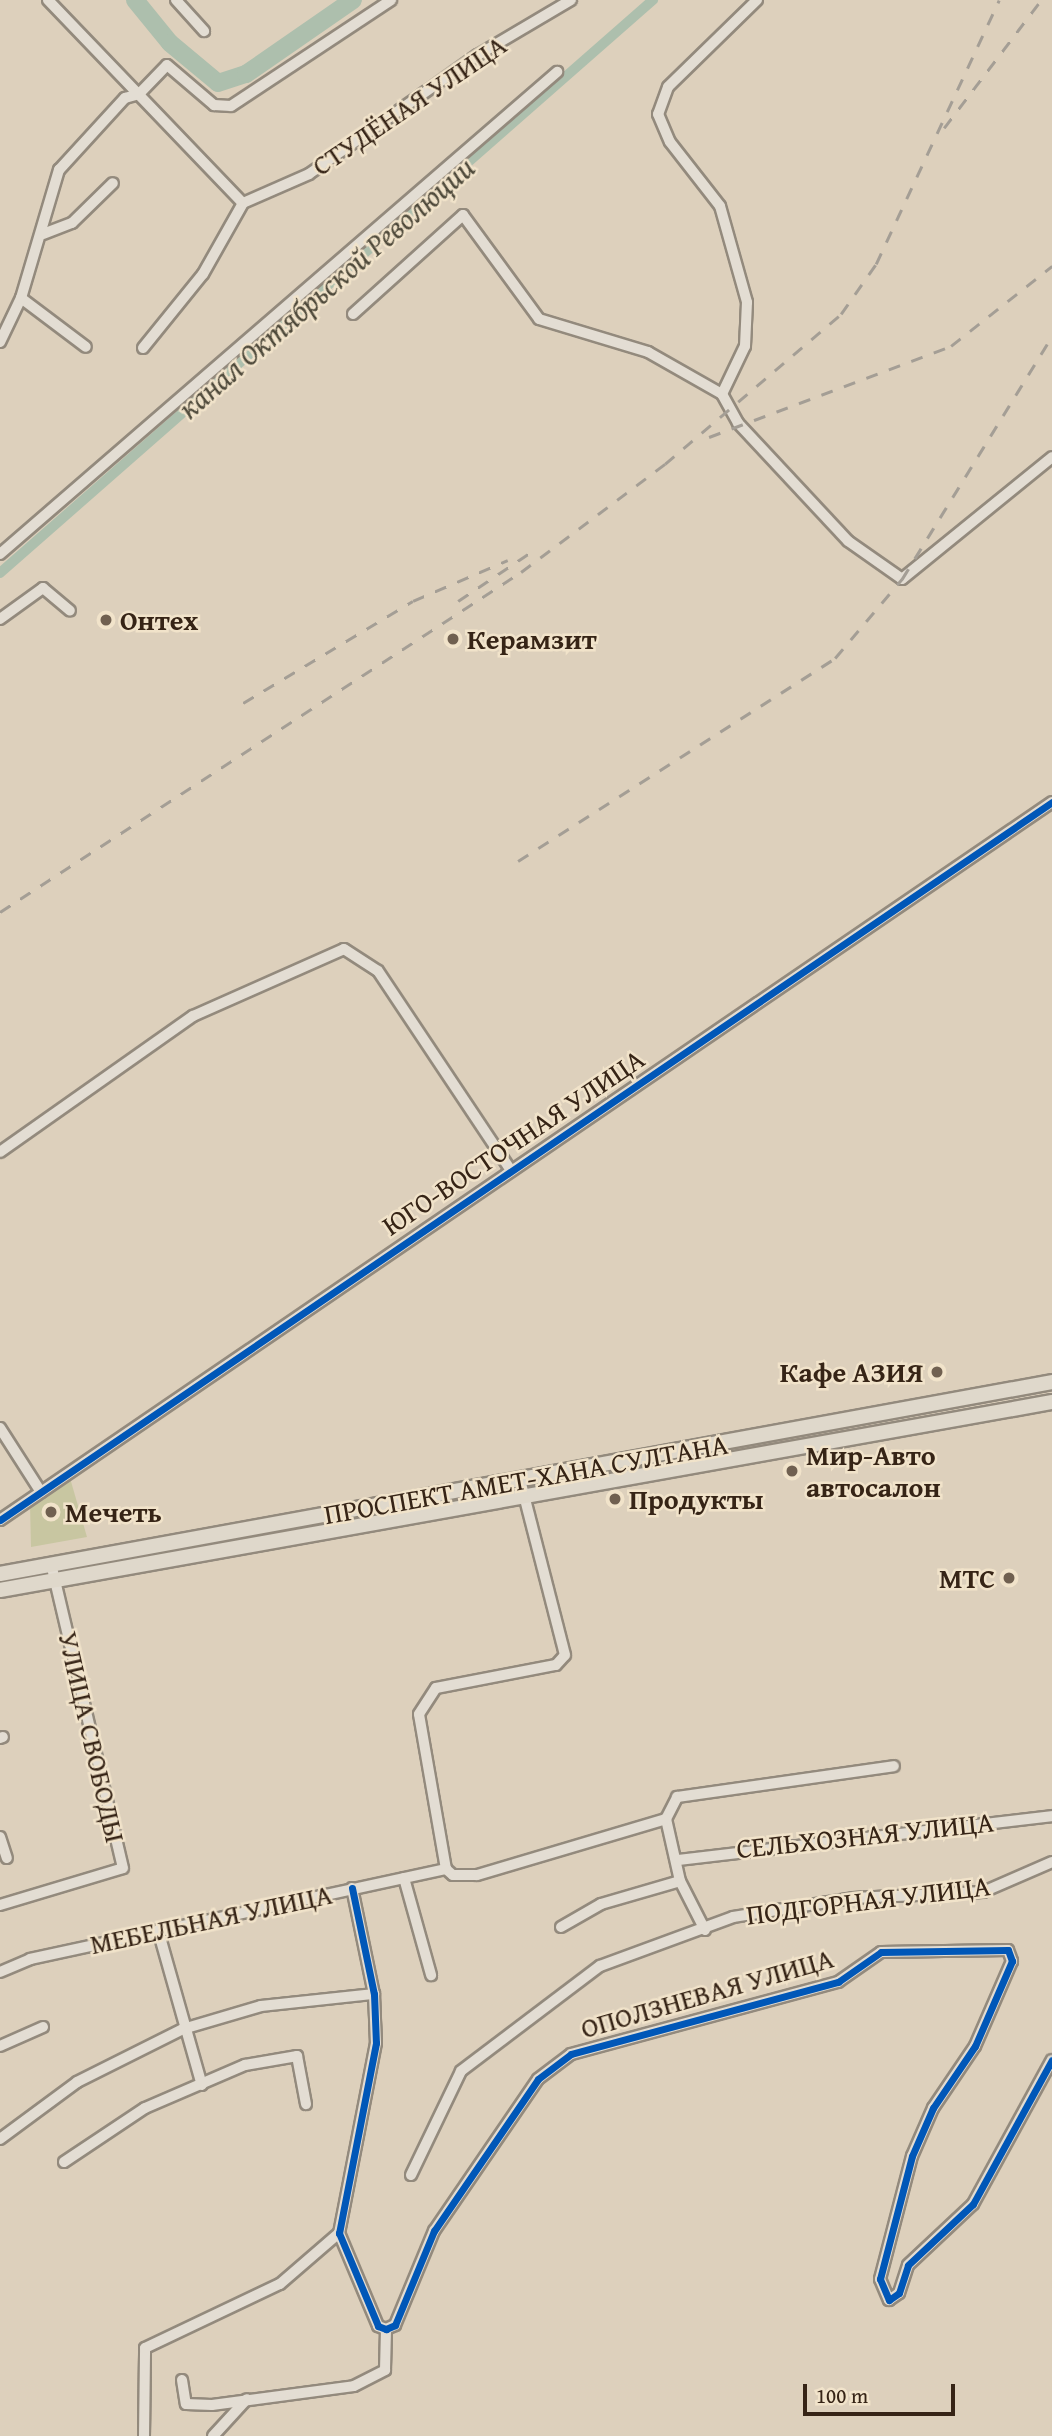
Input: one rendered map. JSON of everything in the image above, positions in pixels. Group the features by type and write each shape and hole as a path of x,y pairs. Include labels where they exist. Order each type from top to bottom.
{"main road":[{"name":"ПРОСПЕКТ АМЕТ-ХАНА СУЛТАНА","path":"0,1574 53,1570 521,1488 1052,1382"},
{"path":"521,1488 1052,1402"},
{"path":"0,1590 53,1570"}],"street":[{"path":"48,0 243,203 204,274 143,348"},
{"path":"176,0 204,32"},
{"path":"0,342 22,298 43,234 59,170 125,98 139,94 167,65 214,105 231,106 391,0"},
{"name":"СТУДЁНАЯ УЛИЦА","path":"243,203 309,174 478,55 571,0"},
{"path":"722,394 745,346 747,302 720,206 670,142 658,114 668,87 757,0"},
{"path":"0,554 557,72"},
{"path":"43,234 72,223 113,183"},
{"path":"353,314 463,215 540,319 648,352 722,394 751,440 819,511 890,576 902,579 1052,457"},
{"path":"22,298 86,346"},
{"path":"0,619 43,587 70,611"},
{"name":"ЮГО-ВОСТОЧНАЯ УЛИЦА","path":"0,1521 510,1168 1052,802"},
{"path":"0,1152 193,1017 344,949 378,971 510,1168"},
{"path":"0,1428 41,1492"},
{"path":"446,1868 419,1714 436,1688 556,1665 565,1655 521,1488"},
{"name":"УЛИЦА СВОБОДЫ","path":"0,1905 122,1868 53,1570"},
{"path":"705,1930 680,1881 680,1860 666,1819 677,1797 894,1766"},
{"name":"СЕЛЬХОЗНАЯ УЛИЦА","path":"680,1860 1052,1816"},
{"name":"МЕБЕЛЬНАЯ УЛИЦА","path":"0,1972 30,1959 446,1868 453,1875 477,1875 666,1819"},
{"path":"0,1837 7,1858"},
{"name":"ПОДГОРНАЯ УЛИЦА","path":"411,2175 461,2071 600,1966 705,1930 733,1917 853,1898 983,1892 1052,1862"},
{"path":"404,1878 431,1975"},
{"path":"561,1927 601,1904 680,1881"},
{"path":"182,2380 186,2404 354,2386 385,2370 386,2329 378,2326 340,2233 376,2043 374,1994 352,1888"},
{"path":"158,1930 183,2029 202,2085"},
{"name":"ОПОЛЗНЕВАЯ УЛИЦА","path":"386,2329 395,2325 434,2231 538,2078 571,2054 838,1982 881,1952 1008,1950 1012,1961 975,2046 933,2108 912,2156 880,2279 889,2300 899,2293 908,2265 973,2204 1052,2060"},
{"path":"0,2139 77,2082 183,2029 261,2006 374,1994"},
{"path":"0,2046 43,2027"},
{"path":"64,2162 145,2108 245,2065 297,2056 306,2104"},
{"path":"144,2436 145,2348 280,2284 340,2233"},
{"path":"213,2436 247,2399"}],"shaded area":[{"path":"70,1478 87,1537 31,1547 30,1504"}],"waterway":[{"path":"135,0 170,43 218,83 246,74 353,0"},
{"name":"канал Октябрьской Революции","path":"0,573 653,0"}],"railway":[{"path":"0,912 521,572 665,464 841,314 876,264 999,0"},
{"path":"944,128 1038,4"},
{"path":"709,437 951,346 1052,266"},
{"path":"518,861 835,658 902,579 1052,336"},
{"path":"458,601 534,550"},
{"path":"243,703 413,601 508,560"}],"cycle path":[{"path":"0,1520 1052,802"},
{"path":"352,1888 374,1994 376,2043 339,2233 378,2326 386,2329 395,2325 434,2231 538,2079 571,2054 838,1982 881,1952 1008,1950 1012,1961 975,2046 933,2108 912,2156 880,2279 889,2300 899,2293 908,2265 973,2204 1052,2060"}],"place":[{"name":"Онтех","path":"106,620"},
{"name":"Керамзит","path":"453,639"},
{"name":"Кафе АЗИЯ","path":"937,1372"},
{"name":"Мир-Авто автосалон","path":"792,1471"},
{"name":"Продукты","path":"615,1499"},
{"name":"Мечеть","path":"51,1512"},
{"name":"МТС","path":"1009,1578"}]}
